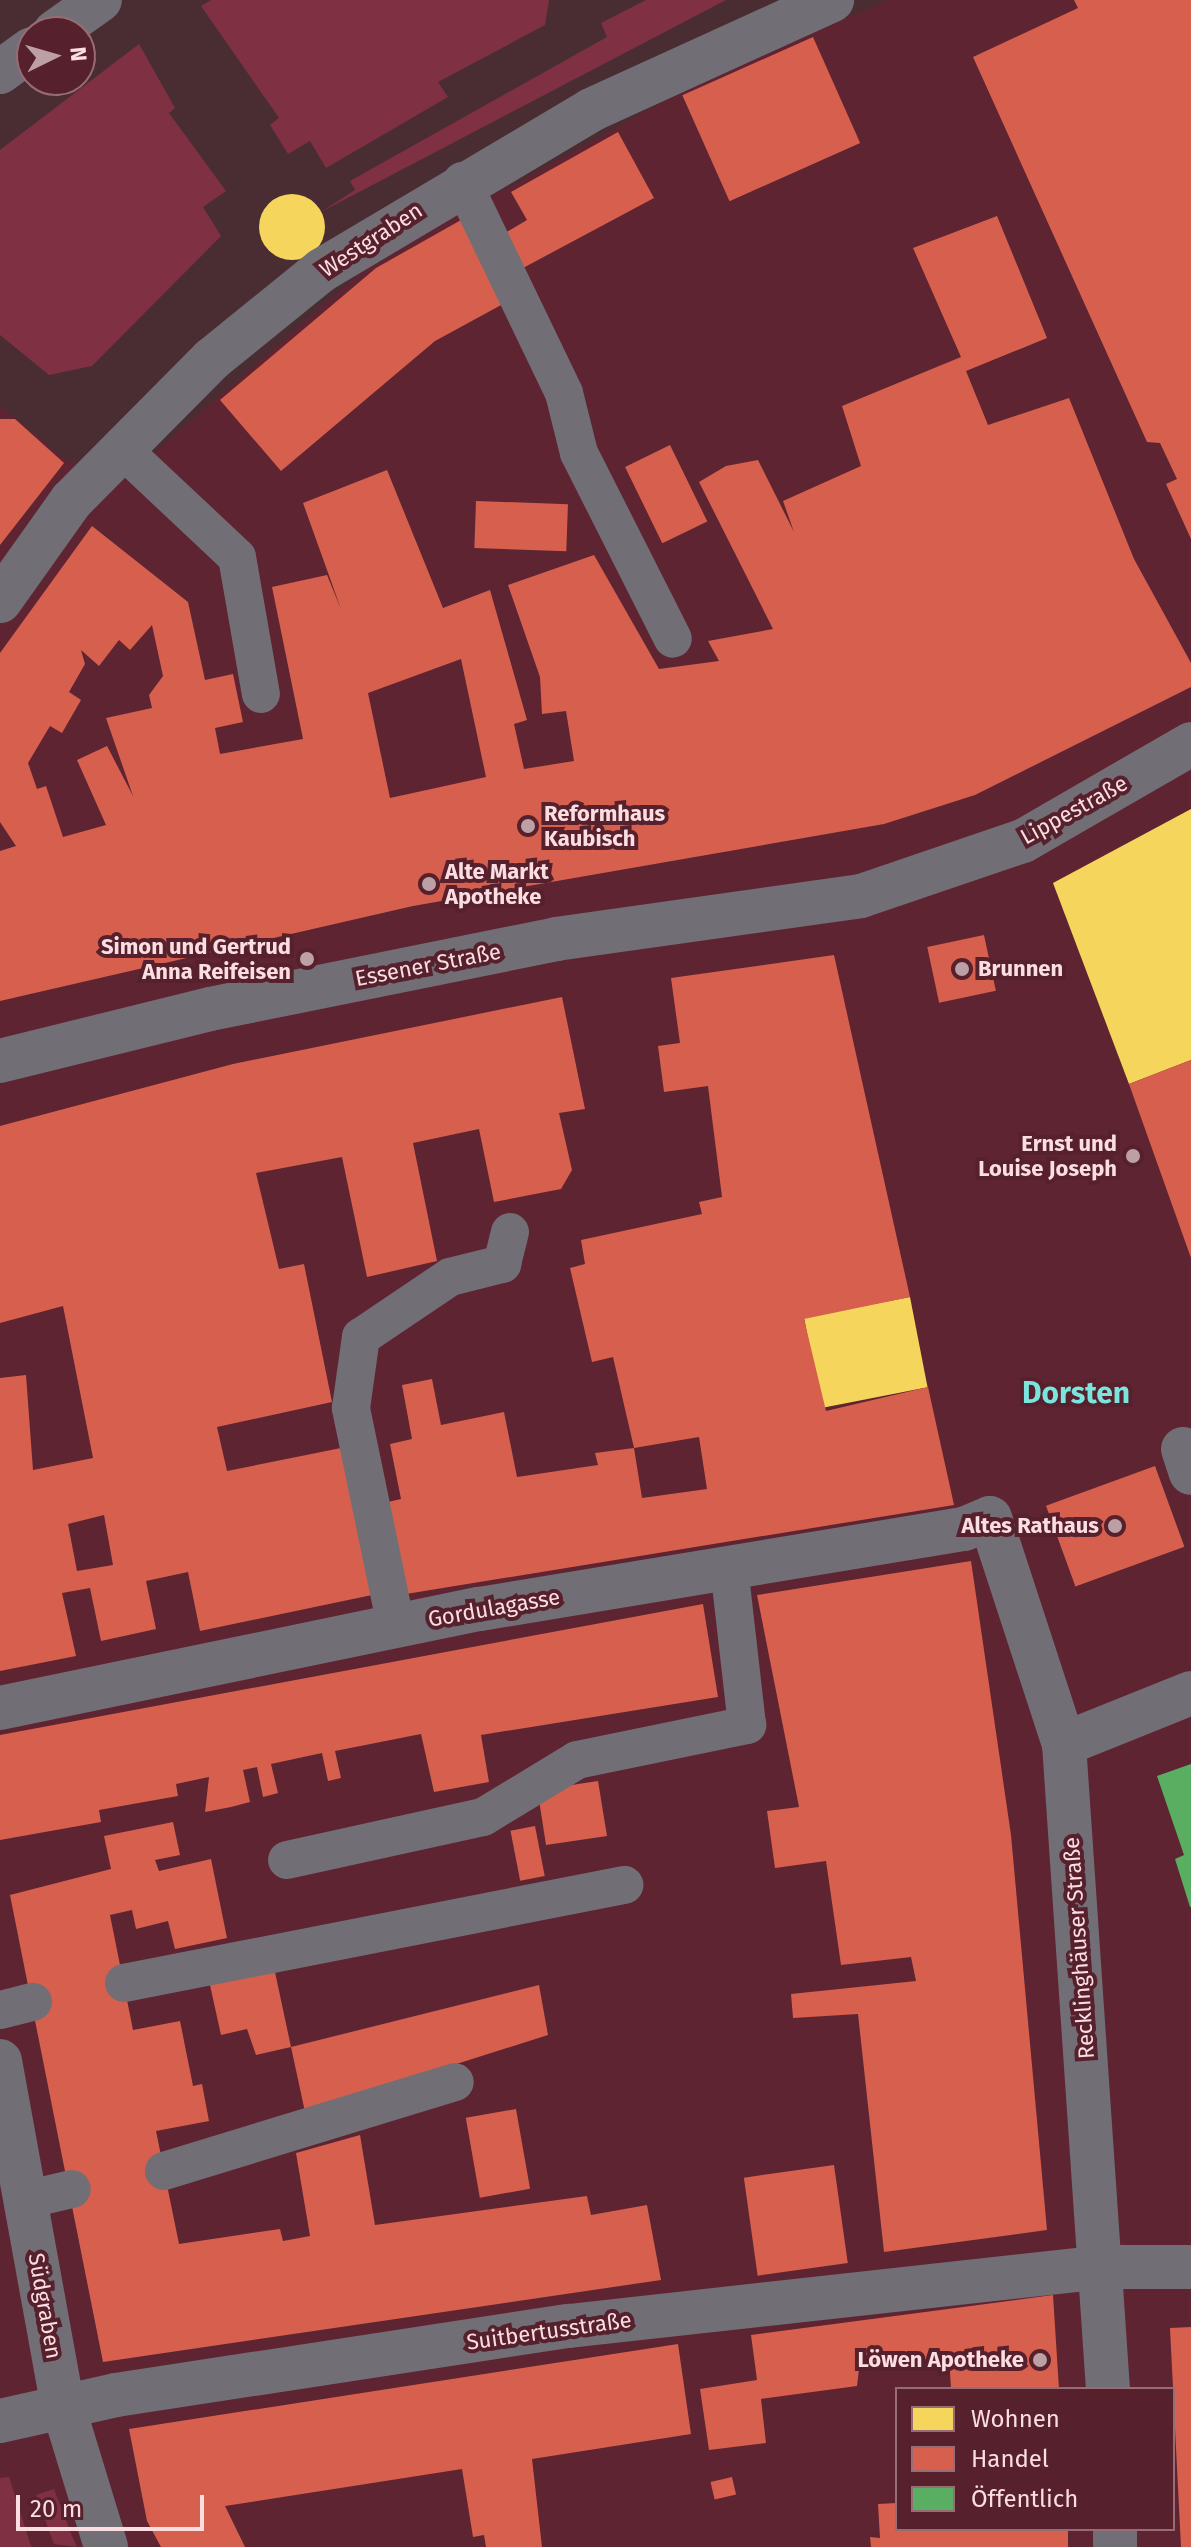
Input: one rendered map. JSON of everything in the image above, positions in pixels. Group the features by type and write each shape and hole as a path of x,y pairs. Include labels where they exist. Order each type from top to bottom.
{"street":[{"path":"78,16 100,0"},
{"name":"Westgraben","path":"0,601 71,501 212,359 322,270 462,181 591,110 832,0"},
{"name":"Lippestraße","path":"861,896 1023,841 1191,744"},
{"name":"Essener Straße","path":"0,1061 210,1009 556,939 861,896"},
{"name":"Gordulagasse","path":"0,1708 396,1626 964,1529 990,1518"},
{"name":"Recklinghäuser Straße","path":"990,1518 1064,1744 1103,2267 1108,2387"},
{"path":"1064,1744 1191,1693"},
{"name":"Südgraben","path":"0,2061 63,2406 106,2547"},
{"name":"Suitbertusstraße","path":"0,2421 63,2406 569,2326 1103,2267 1191,2267"}],"lane":[{"path":"462,181 564,393 579,453 673,639"},
{"path":"123,450 237,557 261,694"},
{"path":"396,1626 351,1408 361,1337 450,1277 502,1264 510,1232"},
{"path":"287,1860 483,1817 577,1760 747,1725 729,1568"},
{"path":"124,1983 624,1885"},
{"path":"164,2171 455,2082"},
{"path":"25,2200 72,2189"}],"shaded area":[{"path":"211,0 549,0 545,25 438,82 448,97 326,168 310,141 288,154 270,125 279,118 201,6"},
{"path":"646,0 726,0 321,212 355,190 350,181 607,37 601,23"},
{"path":"888,0 1191,0 1191,2547 0,2547 0,406 69,462 154,453 371,263 687,88"},
{"path":"139,44 175,108 169,113 226,191 203,207 221,236 92,366 49,375 0,335 0,150 71,96 96,96 96,77"},
{"path":"9,2477 32,2547 0,2547 0,2478"},
{"path":"54,2489 77,2547 54,2544 36,2495"}],"building: Wohnen":[{"path":"285,194 299,194 311,199 320,208 325,227 323,240 316,251 299,260 285,260 273,255 264,246 259,234 259,220 264,208 273,199"},
{"path":"1191,809 1191,1060 1129,1084 1053,883"},
{"path":"910,1297 928,1387 822,1408 804,1318"}],"building: Handel":[{"path":"1074,0 1191,0 1191,539 1166,484 1177,479 1160,443 1147,442 973,57 1078,8"},
{"path":"813,37 860,143 730,201 682,95"},
{"path":"618,132 654,198 523,268 505,233 527,220 511,192"},
{"path":"997,216 1047,338 966,371 988,425 1069,398 1134,559 1191,663 1191,687 975,795 884,824 413,906 0,1001 0,851 16,846 0,822 0,653 92,526 188,602 205,680 233,674 243,722 215,728 220,754 303,739 272,587 327,575 341,609 303,503 387,470 443,608 490,590 527,720 514,724 524,769 574,761 566,711 542,714 540,677 508,585 594,555 659,669 719,661 708,641 773,629 699,482 726,466 758,460 794,532 783,501 861,466 842,406 961,357 913,248","holes":["152,625 163,676 149,695 152,708 106,718 133,796 107,746 77,760 106,825 63,837 46,786 37,789 28,763 50,726 62,733 81,700 69,692 85,664 81,650 99,666 119,640 130,650","461,659 486,777 390,798 368,693"]},
{"path":"461,220 503,304 435,341 281,471 220,400 376,268"},
{"path":"0,419 15,419 64,463 0,545"},
{"path":"670,445 707,521 662,543 625,467"},
{"path":"476,501 568,504 566,551 474,548"},
{"name":"Brunnen","path":"984,935 996,991 939,1003 927,947"},
{"path":"834,955 910,1297 804,1319 826,1411 928,1387 954,1505 406,1594 388,1502 401,1499 390,1444 412,1439 402,1385 432,1379 441,1425 504,1412 517,1477 598,1465 595,1453 634,1448 613,1357 592,1362 570,1268 585,1264 581,1240 702,1214 699,1202 722,1197 708,1086 664,1092 658,1046 680,1043 671,978","holes":["699,1437 707,1489 642,1498 634,1448"]},
{"path":"562,997 585,1109 559,1113 572,1170 561,1189 494,1202 479,1129 413,1143 437,1261 367,1277 342,1157 256,1173 279,1269 304,1264 332,1402 217,1427 227,1471 341,1448 372,1595 200,1631 188,1572 146,1581 156,1629 101,1641 90,1588 62,1593 76,1656 0,1671 0,1378 26,1375 33,1470 93,1458 63,1306 0,1323 0,1126 233,1064","holes":["104,1515 113,1565 77,1571 68,1524"]},
{"path":"1191,1060 1191,1258 1129,1084"},
{"name":"Altes Rathaus","path":"1155,1466 1184,1547 1075,1586 1046,1506"},
{"path":"971,1561 1011,1835 1047,2230 884,2252 858,2014 793,2018 791,1994 916,1981 911,1957 841,1965 826,1861 775,1868 767,1811 799,1807 757,1595"},
{"path":"703,1604 718,1697 481,1735 489,1782 434,1792 421,1734 335,1751 341,1778 328,1781 322,1753 271,1764 278,1793 263,1797 257,1767 243,1770 250,1802 231,1807 205,1812 209,1777 176,1784 178,1796 99,1810 101,1822 0,1840 0,1735"},
{"path":"598,1781 607,1836 546,1845 539,1800 545,1789"},
{"path":"173,1822 180,1855 155,1860 159,1871 211,1859 227,1938 175,1949 168,1921 136,1929 132,1910 110,1915 133,2030 180,2021 193,2086 202,2084 209,2121 156,2131 179,2244 280,2229 283,2241 310,2236 296,2153 360,2135 375,2225 587,2196 591,2215 647,2205 661,2280 103,2362 10,1895 111,1869 104,1836"},
{"path":"535,1826 545,1876 520,1881 510,1831"},
{"path":"275,1972 291,2047 256,2055 247,2029 221,2035 210,1985"},
{"path":"539,1985 548,2035 305,2112 291,2047"},
{"path":"516,2109 530,2189 480,2198 466,2118"},
{"path":"834,2165 848,2263 758,2276 744,2178"},
{"path":"1053,2295 1059,2387 951,2387 949,2356 859,2369 857,2386 761,2399 766,2443 709,2450 700,2389 757,2380 751,2335"},
{"path":"1191,2327 1191,2547 1181,2547 1170,2328"},
{"path":"678,2344 691,2434 532,2459 542,2547 486,2547 484,2535 473,2537 462,2469 225,2506 245,2547 161,2547 147,2521 129,2429"},
{"path":"732,2477 736,2495 715,2499 711,2482"},
{"path":"895,2503 895,2531 1068,2531 1068,2547 871,2547 870,2537 880,2538 878,2504"}],"building: Öffentlich":[{"path":"1191,1764 1190,1907 1175,1859 1184,1855 1157,1776"}],"place":[{"name":"Reformhaus Kaubisch","path":"528,826"},
{"name":"Alte Markt Apotheke","path":"429,884"},
{"name":"Simon und Gertrud Anna Reifeisen","path":"307,959"},
{"name":"Brunnen","path":"962,969"},
{"name":"Ernst und Louise Joseph","path":"1133,1156"},
{"name":"Altes Rathaus","path":"1115,1526"},
{"name":"Löwen Apotheke","path":"1040,2360"}],"district":[{"name":"Dorsten","path":"1076,1393"}]}
